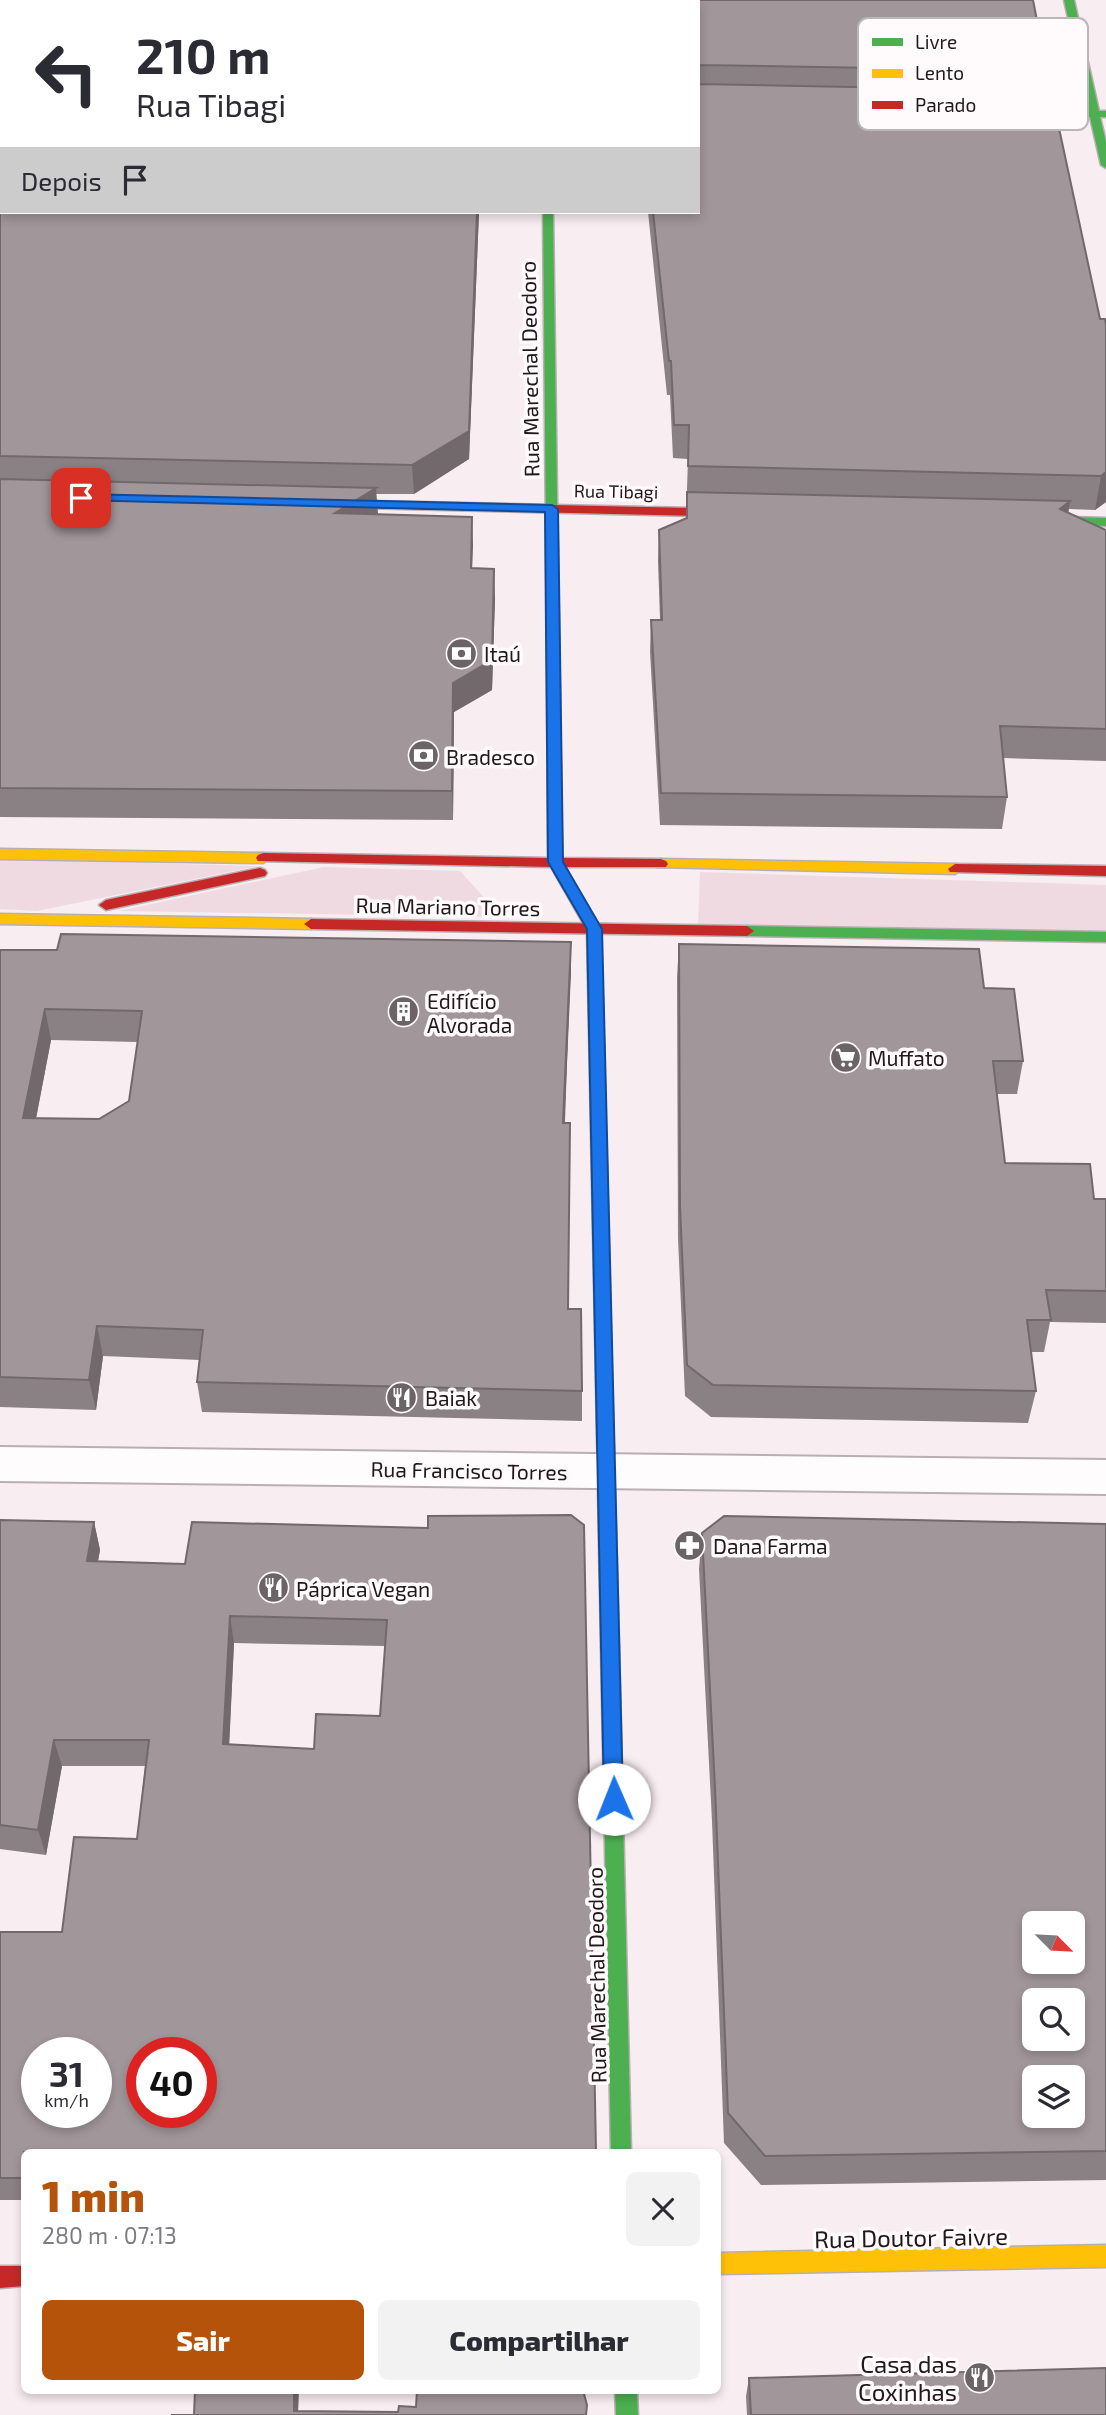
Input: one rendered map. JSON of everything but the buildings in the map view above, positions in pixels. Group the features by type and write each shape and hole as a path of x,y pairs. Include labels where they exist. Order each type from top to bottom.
{"main road":[{"path":"1069,0 1074,18"},
{"path":"1088,68 1101,114 1106,165"},
{"name":"Rua Marechal Deodoro","path":"548,214 555,862 594,929 621,2149"},
{"name":"Rua Tibagi","path":"307,503 761,514"},
{"path":"1011,520 1106,522"},
{"path":"0,853 1106,871"},
{"path":"39,920 325,859"},
{"name":"Rua Mariano Torres","path":"0,919 1106,937"},
{"name":"Rua Doutor Faivre","path":"721,2264 1106,2256"},
{"path":"0,2277 21,2276"},
{"path":"626,2394 627,2415"}],"street":[{"name":"Rua Francisco Torres","path":"0,1464 1106,1477"}],"shaded area":[{"path":"0,859 259,866 37,911 0,909"},
{"path":"324,867 460,871 502,917 119,911"},
{"path":"700,872 1106,885 1106,937 698,925"}],"traffic: fast":[{"path":"1069,0 1073,18"},
{"path":"1088,85 1106,165"},
{"path":"1088,114 1106,114"},
{"path":"548,214 553,637"},
{"path":"1034,520 1106,522"},
{"path":"747,931 1106,937"},
{"path":"610,1647 621,2149"},
{"path":"626,2394 627,2415"}],"traffic: slow":[{"path":"0,854 263,858"},
{"path":"661,864 955,869"},
{"path":"562,874 594,930 604,1381"},
{"path":"0,919 311,924"},
{"path":"721,2264 1106,2256"}],"traffic: jam":[{"path":"324,504 740,513"},
{"path":"553,637 555,862 562,874"},
{"path":"263,858 661,864"},
{"path":"955,869 1106,871"},
{"path":"106,905 260,873"},
{"path":"311,924 747,931"},
{"path":"604,1381 610,1647"},
{"path":"0,2277 21,2276"}],"place":[{"name":"Itaú","path":"461,653"},
{"name":"Bradesco","path":"423,756"},
{"name":"Edifício Alvorada","path":"404,1012"},
{"name":"Muffato","path":"845,1057"},
{"name":"Baiak","path":"402,1397"},
{"name":"Dana Farma","path":"690,1545"},
{"name":"Páprica Vegan","path":"273,1588"},
{"name":"Casa das Coxinhas","path":"980,2377"}],"route":[{"path":"81,498 552,509 555,862 594,929 614,1799"}]}
